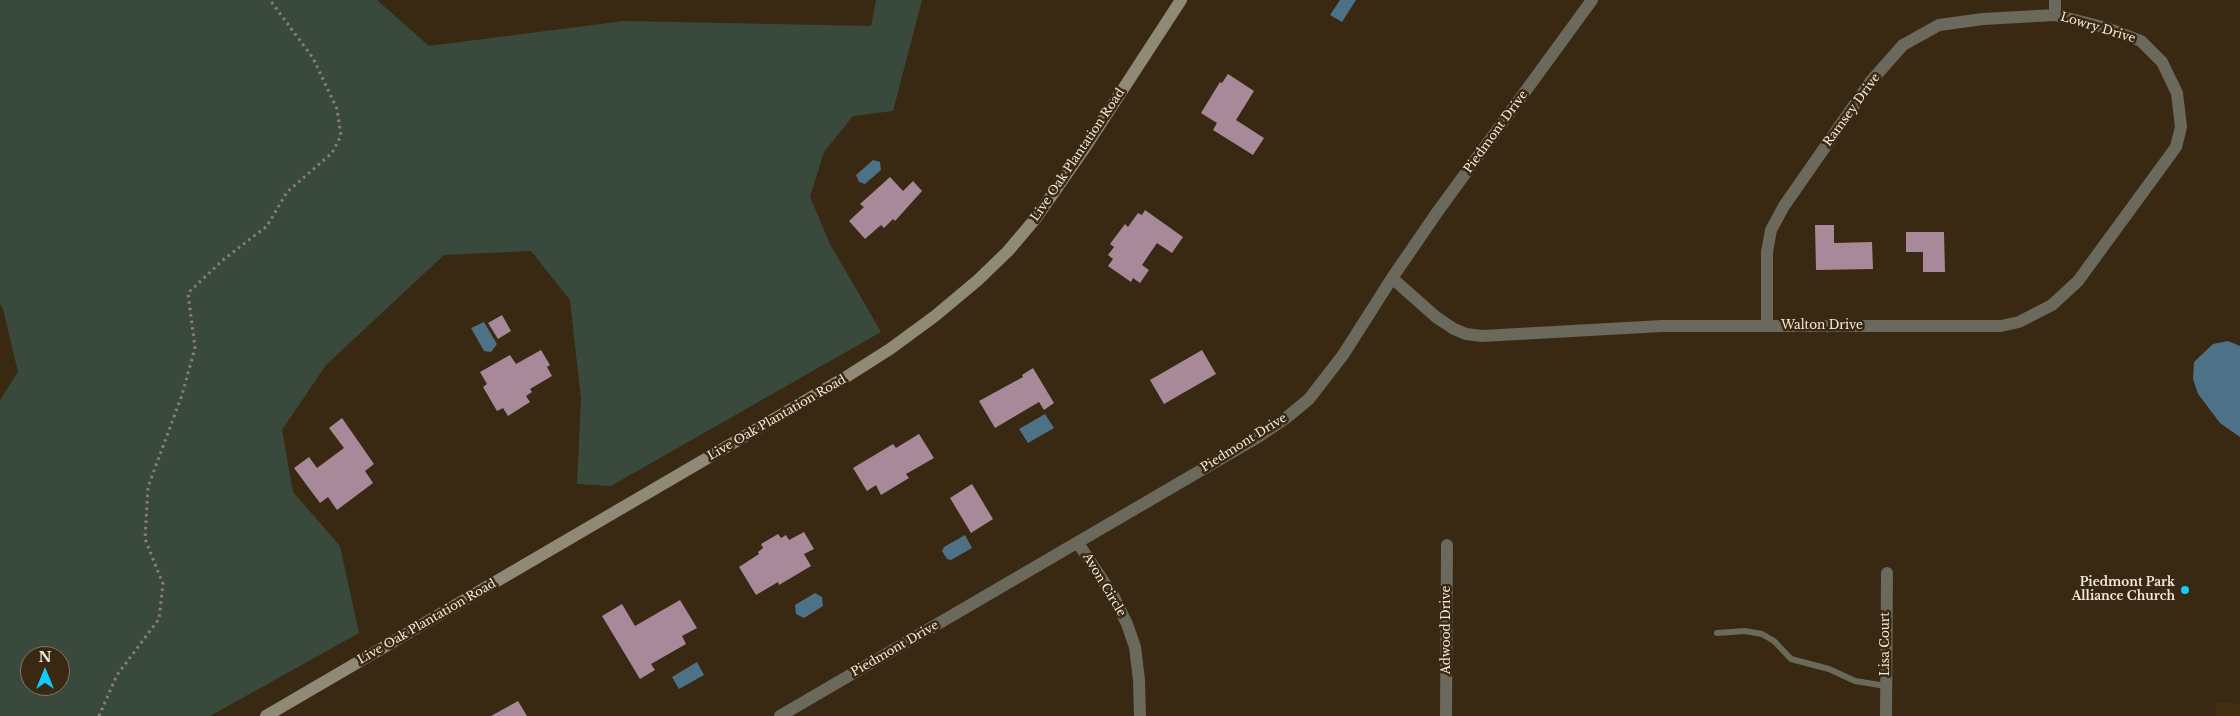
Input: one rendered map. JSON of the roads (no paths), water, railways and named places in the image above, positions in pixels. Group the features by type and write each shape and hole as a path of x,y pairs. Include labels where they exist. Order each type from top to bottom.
{"street":[{"name":"Live Oak Plantation Road","path":"266,716 846,377 935,316 978,280 1008,251 1036,218 1086,146 1181,0"},
{"name":"Piedmont Drive","path":"780,716 1258,437 1304,404 1322,384 1343,355 1392,278 1592,0"},
{"name":"Lowry Drive","path":"2055,0 2055,15 2107,28 2141,41 2162,62 2175,85 2179,110 2179,134"},
{"name":"Ramsey Drive","path":"1767,326 1766,252 1771,230 1784,206 1871,81 1903,45 1939,25 1983,19 2055,15"},
{"name":"Walton Drive","path":"1392,278 1436,317 1454,330 1482,336 1662,326 2001,326 2019,322 2052,305 2078,281 2176,147 2179,134"},
{"name":"Avon Circle","path":"1078,543 1114,597 1127,624 1136,656 1140,680 1140,716"},
{"name":"Adwood Drive","path":"1446,716 1447,545"},
{"name":"Lisa Court","path":"1886,716 1887,573"}],"lane":[{"path":"1717,633 1745,631 1762,634 1774,641 1791,659 1829,669 1855,682 1886,686"}],"water":[{"path":"1340,0 1356,0 1342,22 1330,15"},
{"path":"873,160 880,162 881,170 865,184 859,182 856,175"},
{"path":"484,322 497,344 491,352 484,351 471,328"},
{"path":"2228,341 2240,346 2240,437 2220,423 2198,394 2193,379 2194,362 2213,344"},
{"path":"1045,414 1054,428 1028,443 1019,429"},
{"path":"965,535 972,548 951,560 947,559 942,551 944,547"},
{"path":"815,593 822,597 823,606 804,618 796,614 795,605"},
{"path":"697,662 704,675 679,689 672,677"}],"place":[{"name":"Piedmont Park Alliance Church","path":"2185,590"}]}
